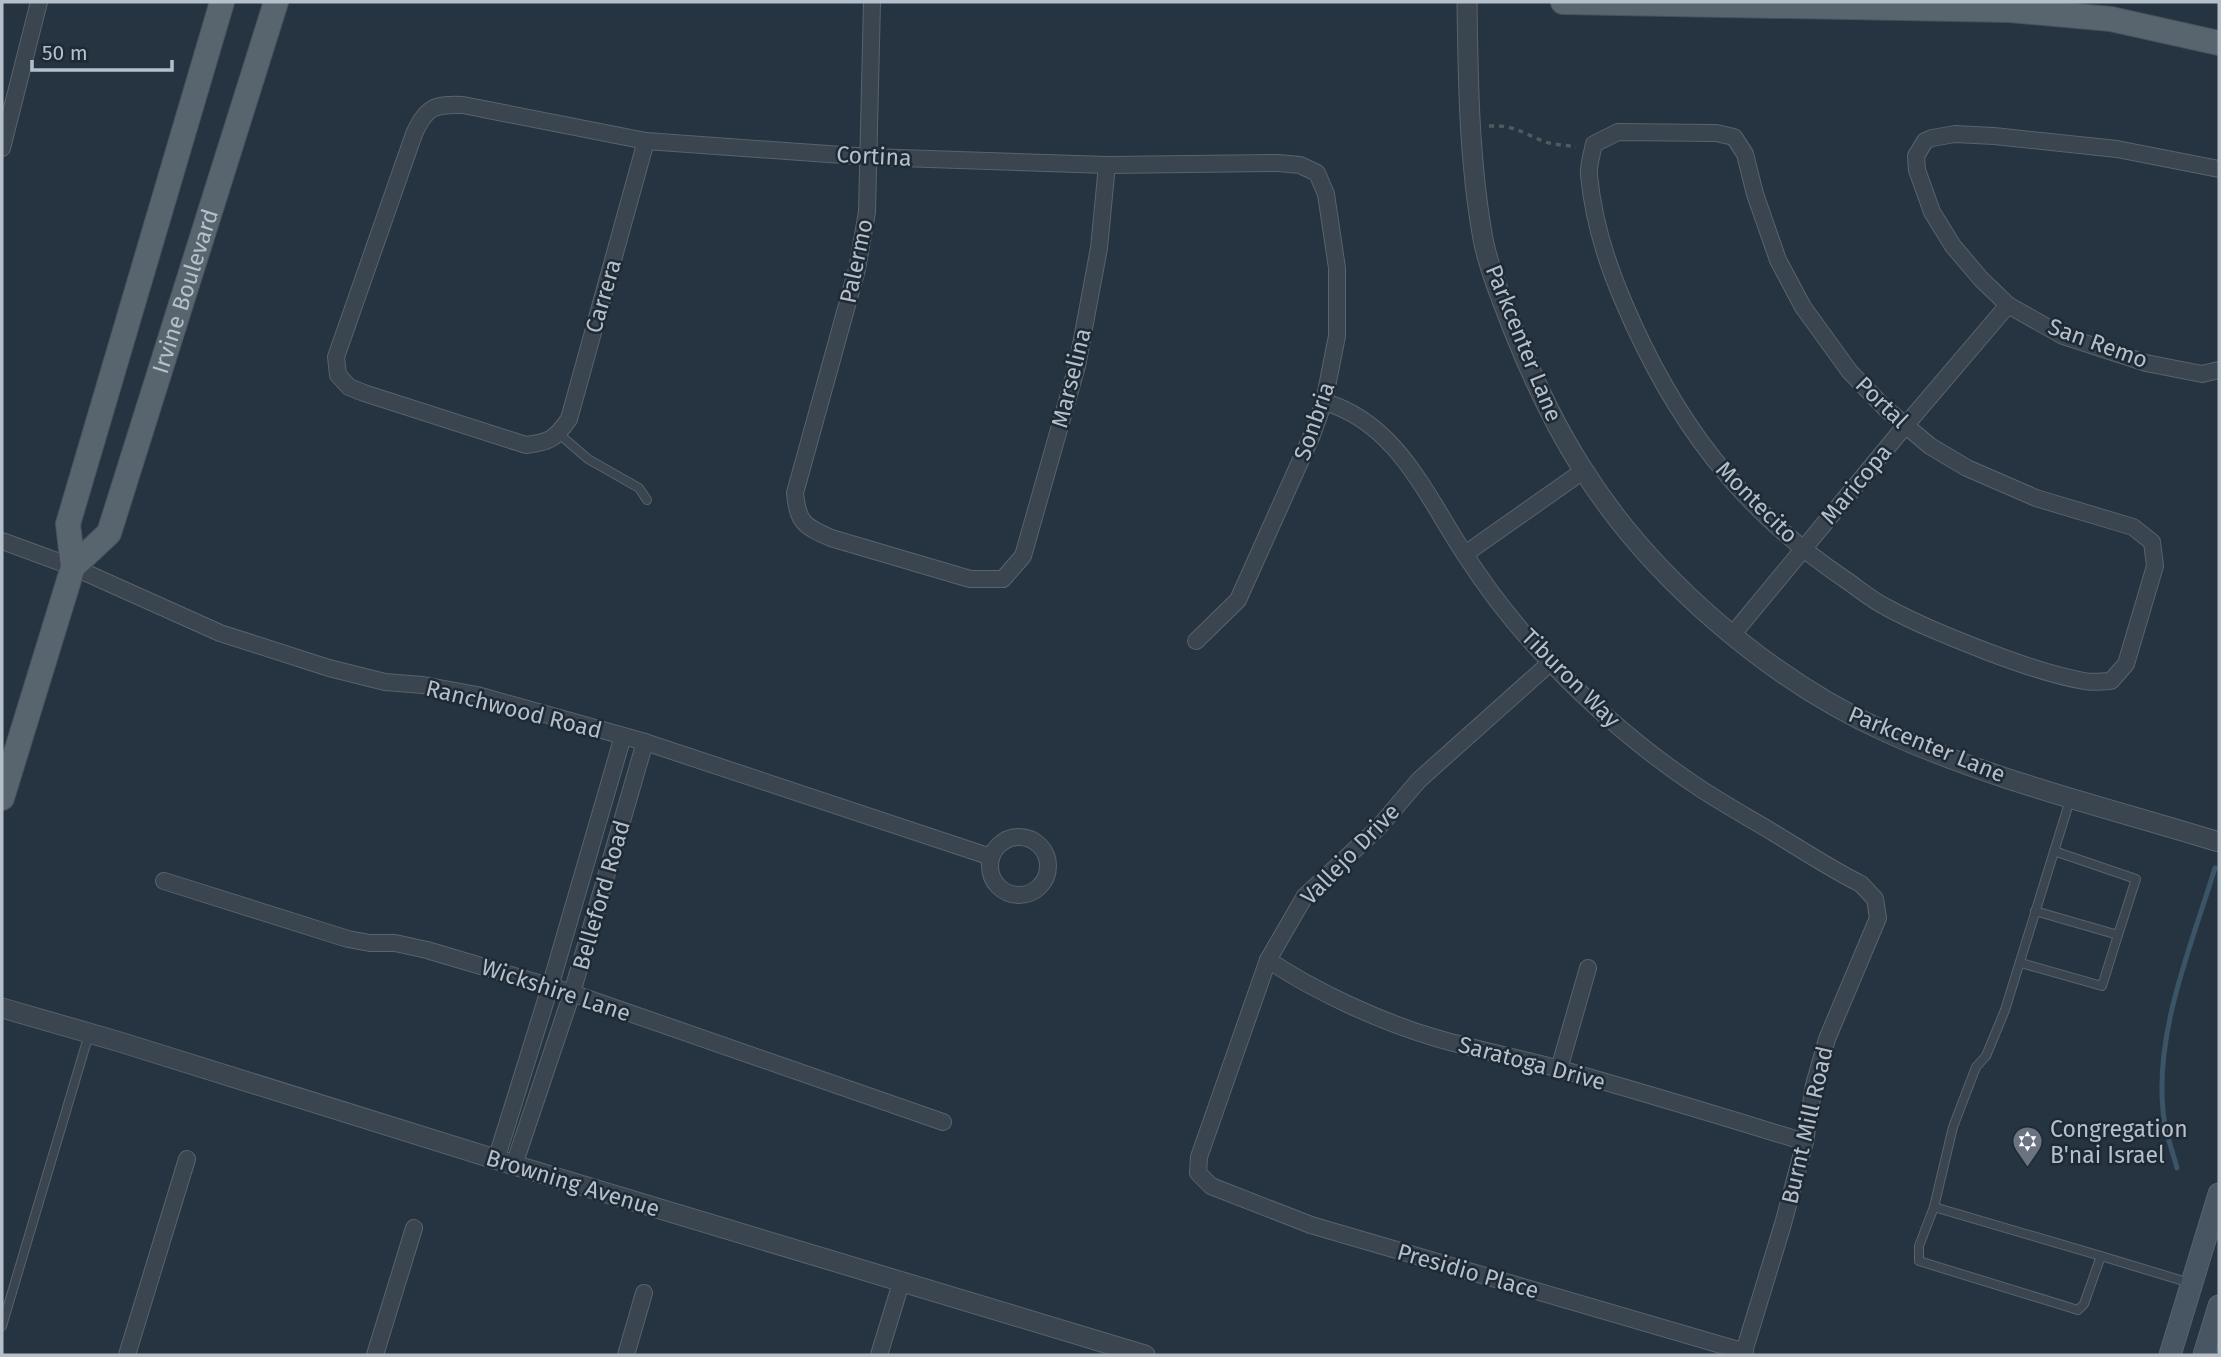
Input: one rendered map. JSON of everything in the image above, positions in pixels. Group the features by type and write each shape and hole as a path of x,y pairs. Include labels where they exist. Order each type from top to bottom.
{"main road":[{"name":"Irvine Boulevard","path":"2,798 73,567 68,524 222,2"},
{"name":"Irvine Boulevard","path":"73,567 108,533 276,2"},
{"path":"1563,2 2011,6 2111,19 2219,43"},
{"path":"2170,1355 2219,1194"},
{"path":"2204,1355 2219,1306"}],"street":[{"path":"2,148 39,2"},
{"name":"Palermo","path":"872,2 867,212 857,269 801,466 795,493 797,514 811,529 831,538 970,579 1003,579"},
{"name":"Parkcenter Lane","path":"1467,2 1470,128 1484,242 1507,313 1532,376 1583,471 1645,551 1700,607 1759,656 1835,706 1885,732 1942,755 2219,842"},
{"name":"Cortina","path":"552,438 526,445 505,439 364,393 349,387 338,375 336,357 421,118 432,107 463,105 646,141 870,157 1107,165 1278,163 1300,165 1317,173"},
{"name":"Portal","path":"1593,147 1618,132 1716,133 1734,137 1745,154 1755,194 1778,260 1803,307 1850,372 1905,426 1930,446 1967,468 2036,498 2133,527 2152,542 2155,566 2126,664 2111,681"},
{"name":"San Remo","path":"2219,169 2117,149 1955,134 1925,141 1916,156 1917,170 1932,212 1953,246 2008,305 2063,336 2146,363 2202,374 2219,370"},
{"name":"Carrera","path":"552,438 569,419 646,141"},
{"name":"Montecito","path":"1593,147 1589,173 1599,225 1613,278 1640,341 1680,412 1748,501 1802,548 1884,606 1940,633 2007,659 2087,682 2111,681"},
{"name":"Marselina","path":"1003,579 1023,556 1077,366 1099,248 1107,165"},
{"name":"Sonbria","path":"1196,641 1238,600 1312,435 1324,402 1337,336 1337,268 1326,194 1317,173"},
{"name":"Maricopa","path":"1733,634 1802,548 2008,305"},
{"name":"Tiburon Way","path":"1324,402 1343,407 1361,417 1391,444 1418,477 1465,554 1505,611 1550,663 1621,729 1699,788 1861,884 1875,899"},
{"path":"1465,554 1583,471"},
{"name":"Ranchwood Road","path":"2,541 73,567 220,633 329,668 385,682 423,685 477,695 645,742 991,858"},
{"name":"Vallejo Drive","path":"1198,1173 1199,1157 1268,960 1305,896 1378,828 1419,780 1550,663"},
{"name":"Belleford Road","path":"505,1163 550,987 623,736"},
{"name":"Belleford Road","path":"505,1163 572,993 645,742"},
{"name":"Wickshire Lane","path":"164,881 348,939 370,943 395,943 427,950 572,993 943,1122"},
{"name":"Burnt Mill Road","path":"1744,1354 1805,1142 1814,1085 1827,1039 1878,918 1875,899"},
{"name":"Saratoga Drive","path":"1268,960 1296,979 1435,1038 1559,1069 1805,1142"},
{"path":"1559,1069 1588,968"},
{"name":"Browning Avenue","path":"2,1007 505,1163 1145,1355"},
{"path":"127,1355 187,1159"},
{"name":"Presidio Place","path":"1198,1173 1211,1186 1311,1225 1744,1354"},
{"path":"376,1355 414,1228"},
{"path":"879,1355 901,1283"},
{"path":"626,1355 644,1293"}],"lane":[{"path":"552,438 639,488 648,500"},
{"path":"2071,797 2005,1010 1986,1056 1976,1066 1953,1128 1934,1207 1919,1246 1919,1261 2078,1310 2084,1304 2101,1256"},
{"path":"2021,963 2102,986 2136,879 2054,851"},
{"path":"2035,911 2118,935"},
{"path":"2,1326 89,1033"},
{"path":"1934,1207 2192,1284"}],"path":[{"path":"1470,128 1503,125 1517,128 1545,142 1593,147"}],"waterway":[{"path":"2177,1168 2164,1117 2162,1080 2165,1049 2177,988 2215,868"}],"place":[{"name":"Congregation B'nai Israel","path":"2027,1169"}]}
